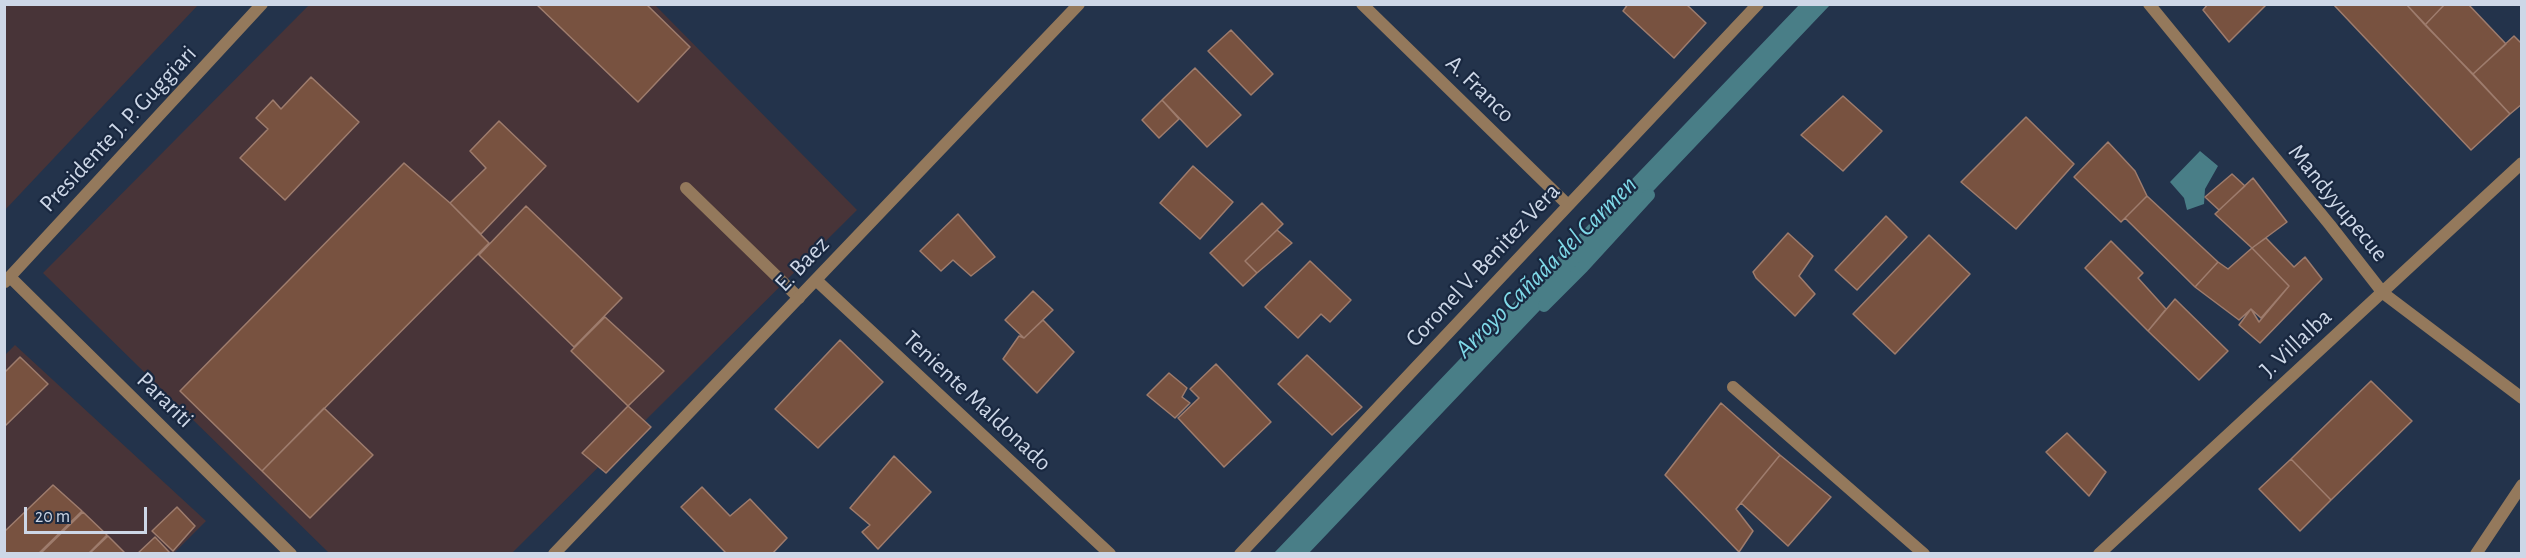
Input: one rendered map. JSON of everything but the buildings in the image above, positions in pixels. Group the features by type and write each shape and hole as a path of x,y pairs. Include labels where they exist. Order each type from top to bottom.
{"street":[{"name":"Presidente J. P. Guggiari","path":"7,280 262,4"},
{"name":"E. Baez","path":"554,554 1080,4"},
{"name":"A. Franco","path":"1362,4 1569,204"},
{"name":"Coronel V. Benitez Vera","path":"1240,554 1758,4"},
{"name":"Mandyyupecue","path":"2149,4 2383,293 2522,398"},
{"name":"J. Villalba","path":"2099,554 2522,163"},
{"path":"686,188 799,298"},
{"name":"Parariti","path":"7,280 291,554"},
{"name":"Teniente Maldonado","path":"816,280 1110,554"},
{"path":"1733,387 1924,554"},
{"path":"2476,554 2522,485"}],"shaded area":[{"path":"4,5 198,5 5,210"},
{"path":"309,5 655,5 857,210 512,553 329,553 43,273"},
{"path":"1799,5 1830,5 1309,553 1274,553"},
{"path":"2200,151 2218,166 2205,189 2204,204 2187,210 2184,198 2170,182"},
{"path":"15,345 206,521 174,553 5,553 4,356"}],"waterway":[{"name":"Arroyo Cañada del Carmen","path":"1544,306 1649,195"}]}
